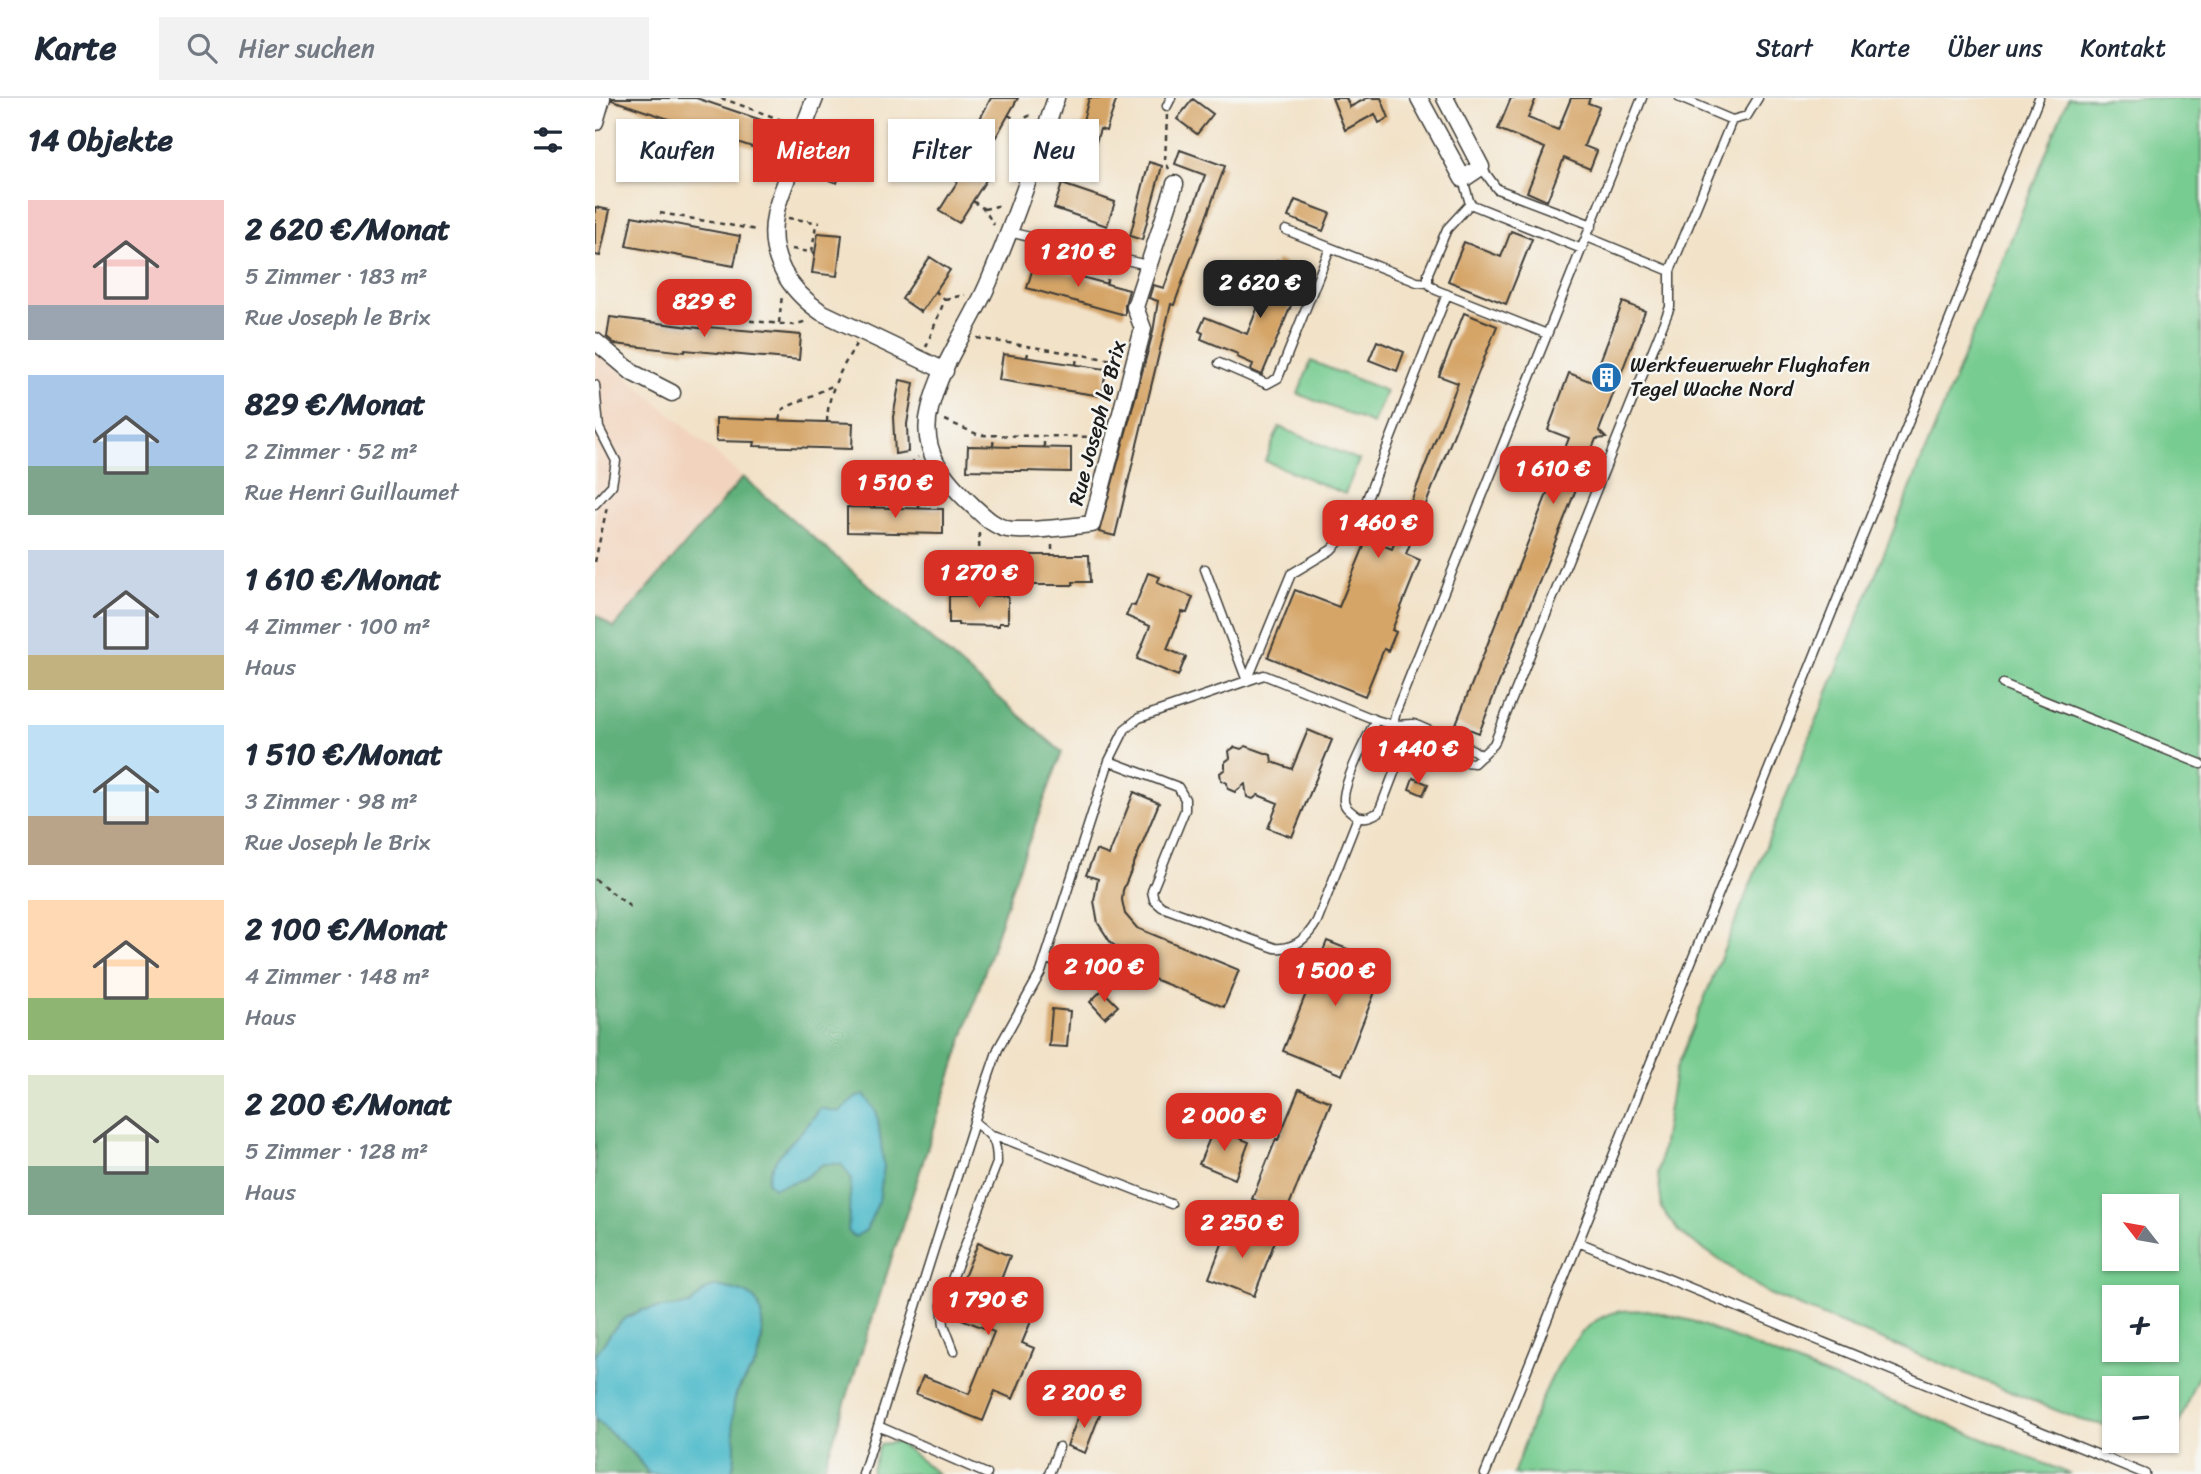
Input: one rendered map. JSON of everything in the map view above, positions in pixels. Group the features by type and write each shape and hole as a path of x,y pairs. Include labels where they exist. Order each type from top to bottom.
{"street":[{"path":"595,122 602,98"},
{"path":"807,119 815,98"},
{"path":"1419,98 1463,179 1482,167 1445,98"},
{"name":"Rue Joseph le Brix","path":"1055,101 1007,237 934,392 929,412 927,433 930,451 939,470 950,484 997,527 1011,530 1092,524 1143,329 1135,307 1175,184"},
{"path":"786,182 775,216 774,240 780,265 789,284 803,300 821,312 945,371"},
{"path":"595,341 633,373 672,393"}],"lane":[{"path":"1393,725 1396,711 1642,98"},
{"path":"1679,98 1732,120 1747,116 1758,98"},
{"path":"1485,1474 2039,98"},
{"path":"1393,725 1407,739 1462,763 1474,763 1494,744 1670,307 1670,271 1732,120"},
{"path":"1482,167 1497,189 1591,225"},
{"path":"1463,179 1470,204"},
{"path":"1470,204 1582,249"},
{"path":"1428,283 1429,273 1447,229 1470,204"},
{"path":"1286,230 1417,282 1428,283 1447,294 1547,334"},
{"path":"1007,237 1066,246 1147,265"},
{"path":"1587,237 1670,271"},
{"path":"1219,363 1267,384 1278,378 1330,248"},
{"path":"1247,681 1290,574 1331,550 1358,522 1447,294"},
{"path":"595,385 599,428 616,461 612,485 595,504"},
{"path":"1205,569 1247,681"},
{"path":"863,1474 998,1049 1041,972 1109,761 1116,742 1125,729 1139,718 1263,675 1376,720 1393,725 1414,724 1482,756"},
{"path":"2003,684 2201,764"},
{"path":"1376,720 1348,783 1344,802 1347,809 1358,817 1369,818 1379,812 1407,739"},
{"path":"1109,761 1178,787 1185,799 1185,810 1152,891 1154,900 1162,907 1275,948 1285,949 1310,933 1358,817"},
{"path":"1046,957 1064,969"},
{"path":"974,1122 992,1136 1010,1140 1171,1204"},
{"path":"954,1351 944,1325 942,1305 997,1163 996,1144 992,1136"},
{"path":"1578,1242 2145,1474"},
{"path":"877,1426 987,1474"},
{"path":"1049,1474 1059,1447"}],"path":[{"path":"720,98 778,119"},
{"path":"1008,115 1019,121 1055,101"},
{"path":"1169,102 1165,161 1175,184"},
{"path":"973,201 984,209 1007,237"},
{"path":"660,213 774,240 813,253 818,223 775,216"},
{"path":"1058,271 1066,246"},
{"path":"1106,284 1113,257"},
{"path":"779,323 783,292 789,284"},
{"path":"921,360 945,299 935,291"},
{"path":"730,319 794,325 808,321 821,312"},
{"path":"827,422 827,404 832,386 862,331"},
{"path":"963,335 1134,364"},
{"path":"1027,358 1029,346"},
{"path":"1076,365 1077,354"},
{"path":"779,421 782,409 832,386"},
{"path":"929,412 979,435 1115,437"},
{"path":"993,435 993,446"},
{"path":"1044,436 1044,447"},
{"path":"874,508 875,495 918,457 919,509"},
{"path":"595,562 612,485"},
{"path":"980,596 979,530 986,518"},
{"path":"595,879 633,909"}],"shaded area":[{"path":"595,349 743,477 614,629 595,614"}],"green space":[{"path":"2068,98 2201,98 2201,1368 2179,1423 2179,1376 2102,1376 2102,1425 2080,1420 1769,1294 1679,1232 1662,1209 1658,1173 1675,1071"},
{"path":"1311,361 1386,391 1373,424 1298,394"},
{"path":"1279,427 1359,460 1345,494 1265,461"},
{"path":"743,477 1062,752 1011,890 822,1474 731,1474 735,1453 732,1416 735,1398 755,1365 762,1343 759,1306 705,1290 690,1305 642,1310 624,1319 595,1355 595,614 614,628"},
{"path":"1647,1310 1692,1321 2070,1474 1513,1474 1551,1378 1581,1334 1599,1319 1620,1311"},
{"path":"595,1419 635,1455 649,1474 595,1474"},
{"path":"898,1442 938,1474 871,1474 880,1444"}],"water":[{"path":"865,1095 877,1113 884,1167 879,1201 866,1230 855,1237 848,1231 851,1178 841,1164 823,1164 803,1179 774,1188 767,1182 775,1162 820,1108 839,1112 856,1097"},
{"path":"717,1286 741,1291 753,1298 762,1321 757,1360 736,1393 733,1408 735,1454 731,1474 649,1474 635,1455 595,1419 595,1355 624,1319 642,1310 690,1305 705,1290"}],"building":[{"path":"696,98 758,119 753,119 753,147 739,143 739,119 669,119 612,100"},
{"path":"991,98 1018,98 996,137 995,119 980,119"},
{"path":"1089,98 1117,98 1106,131 1100,129 1099,132 1099,119 1083,119"},
{"path":"1332,98 1346,98 1350,107 1367,98 1381,98 1389,118 1379,123 1375,114 1345,130"},
{"path":"1511,98 1536,98 1528,118 1558,130 1571,98 1590,98 1588,103 1599,107 1584,146 1597,151 1590,169 1564,158 1547,201 1527,192 1545,148 1498,129"},
{"path":"1193,99 1213,114 1197,134 1177,119"},
{"path":"1180,150 1225,166 1174,305 1171,304 1115,536 1099,532 1153,332 1158,301 1149,298 1153,285 1164,288 1205,175 1175,164"},
{"path":"1149,162 1162,166 1142,240 1130,236"},
{"path":"957,182 985,182 959,223 939,211"},
{"path":"1062,184 1115,202 1107,226 1054,208"},
{"path":"1295,200 1330,213 1323,231 1288,217"},
{"path":"595,207 610,210 600,256 595,255"},
{"path":"632,216 740,236 734,266 626,246"},
{"path":"1511,231 1532,239 1506,304 1448,281 1464,242 1501,257"},
{"path":"818,233 842,235 837,276 812,273"},
{"path":"930,257 950,270 921,312 902,299"},
{"path":"1277,260 1305,272 1262,375 1251,370 1253,364 1237,357 1238,354 1201,339 1203,333 1199,331 1205,317 1247,334"},
{"path":"1034,264 1129,290 1125,315 1027,288"},
{"path":"1623,302 1645,311 1599,431 1606,438 1596,439 1479,733 1456,724 1569,438 1548,430 1569,373 1592,382"},
{"path":"1464,313 1497,326 1406,554 1420,560 1392,630 1396,632 1388,651 1384,649 1365,696 1268,657 1295,590 1339,607 1367,539 1392,549 1458,383 1439,376"},
{"path":"610,317 707,329 801,335 799,360 615,344 607,337"},
{"path":"1377,341 1404,352 1397,371 1369,360"},
{"path":"1003,354 1106,369 1102,396 999,380"},
{"path":"900,380 914,383 907,424 908,452 895,454 893,417"},
{"path":"716,418 853,423 852,449 754,446 755,442 716,441"},
{"path":"968,446 1071,448 1071,472 967,470"},
{"path":"847,507 943,509 943,534 847,532"},
{"path":"1013,555 1089,555 1090,582 1073,582 1073,585 1013,585"},
{"path":"1148,573 1160,577 1157,583 1193,597 1187,613 1182,612 1167,649 1186,657 1178,676 1137,659 1150,626 1126,616 1131,605 1135,606"},
{"path":"949,596 1008,596 1008,623 999,623 999,626 949,623"},
{"path":"1308,730 1332,740 1292,837 1268,828 1278,803 1258,795 1253,799 1247,797 1245,784 1235,792 1228,789 1227,783 1221,780 1220,773 1230,758 1229,751 1235,747 1241,749 1246,746 1271,755 1272,762 1292,769"},
{"path":"1413,778 1428,784 1423,795 1409,789"},
{"path":"1134,792 1159,803 1123,890 1125,914 1137,928 1239,970 1224,1007 1126,968 1131,956 1111,943 1098,923 1094,901 1098,879 1086,875 1096,850 1109,855"},
{"path":"1327,941 1386,964 1342,1075 1283,1051"},
{"path":"1102,990 1118,1006 1105,1018 1090,1002"},
{"path":"1052,1009 1070,1011 1067,1047 1049,1046"},
{"path":"1299,1089 1331,1102 1286,1213 1252,1199"},
{"path":"1214,1128 1249,1142 1235,1179 1199,1164"},
{"path":"1230,1223 1275,1241 1254,1296 1209,1278"},
{"path":"978,1243 1010,1256 996,1293 1036,1309 1022,1343 1034,1348 1013,1399 995,1391 983,1421 916,1394 923,1376 969,1394 994,1332 949,1314"},
{"path":"1082,1407 1100,1414 1085,1453 1067,1446"}],"place":[{"name":"Werkfeuerwehr Flughafen Tegel Wache Nord","path":"1607,377"}]}
